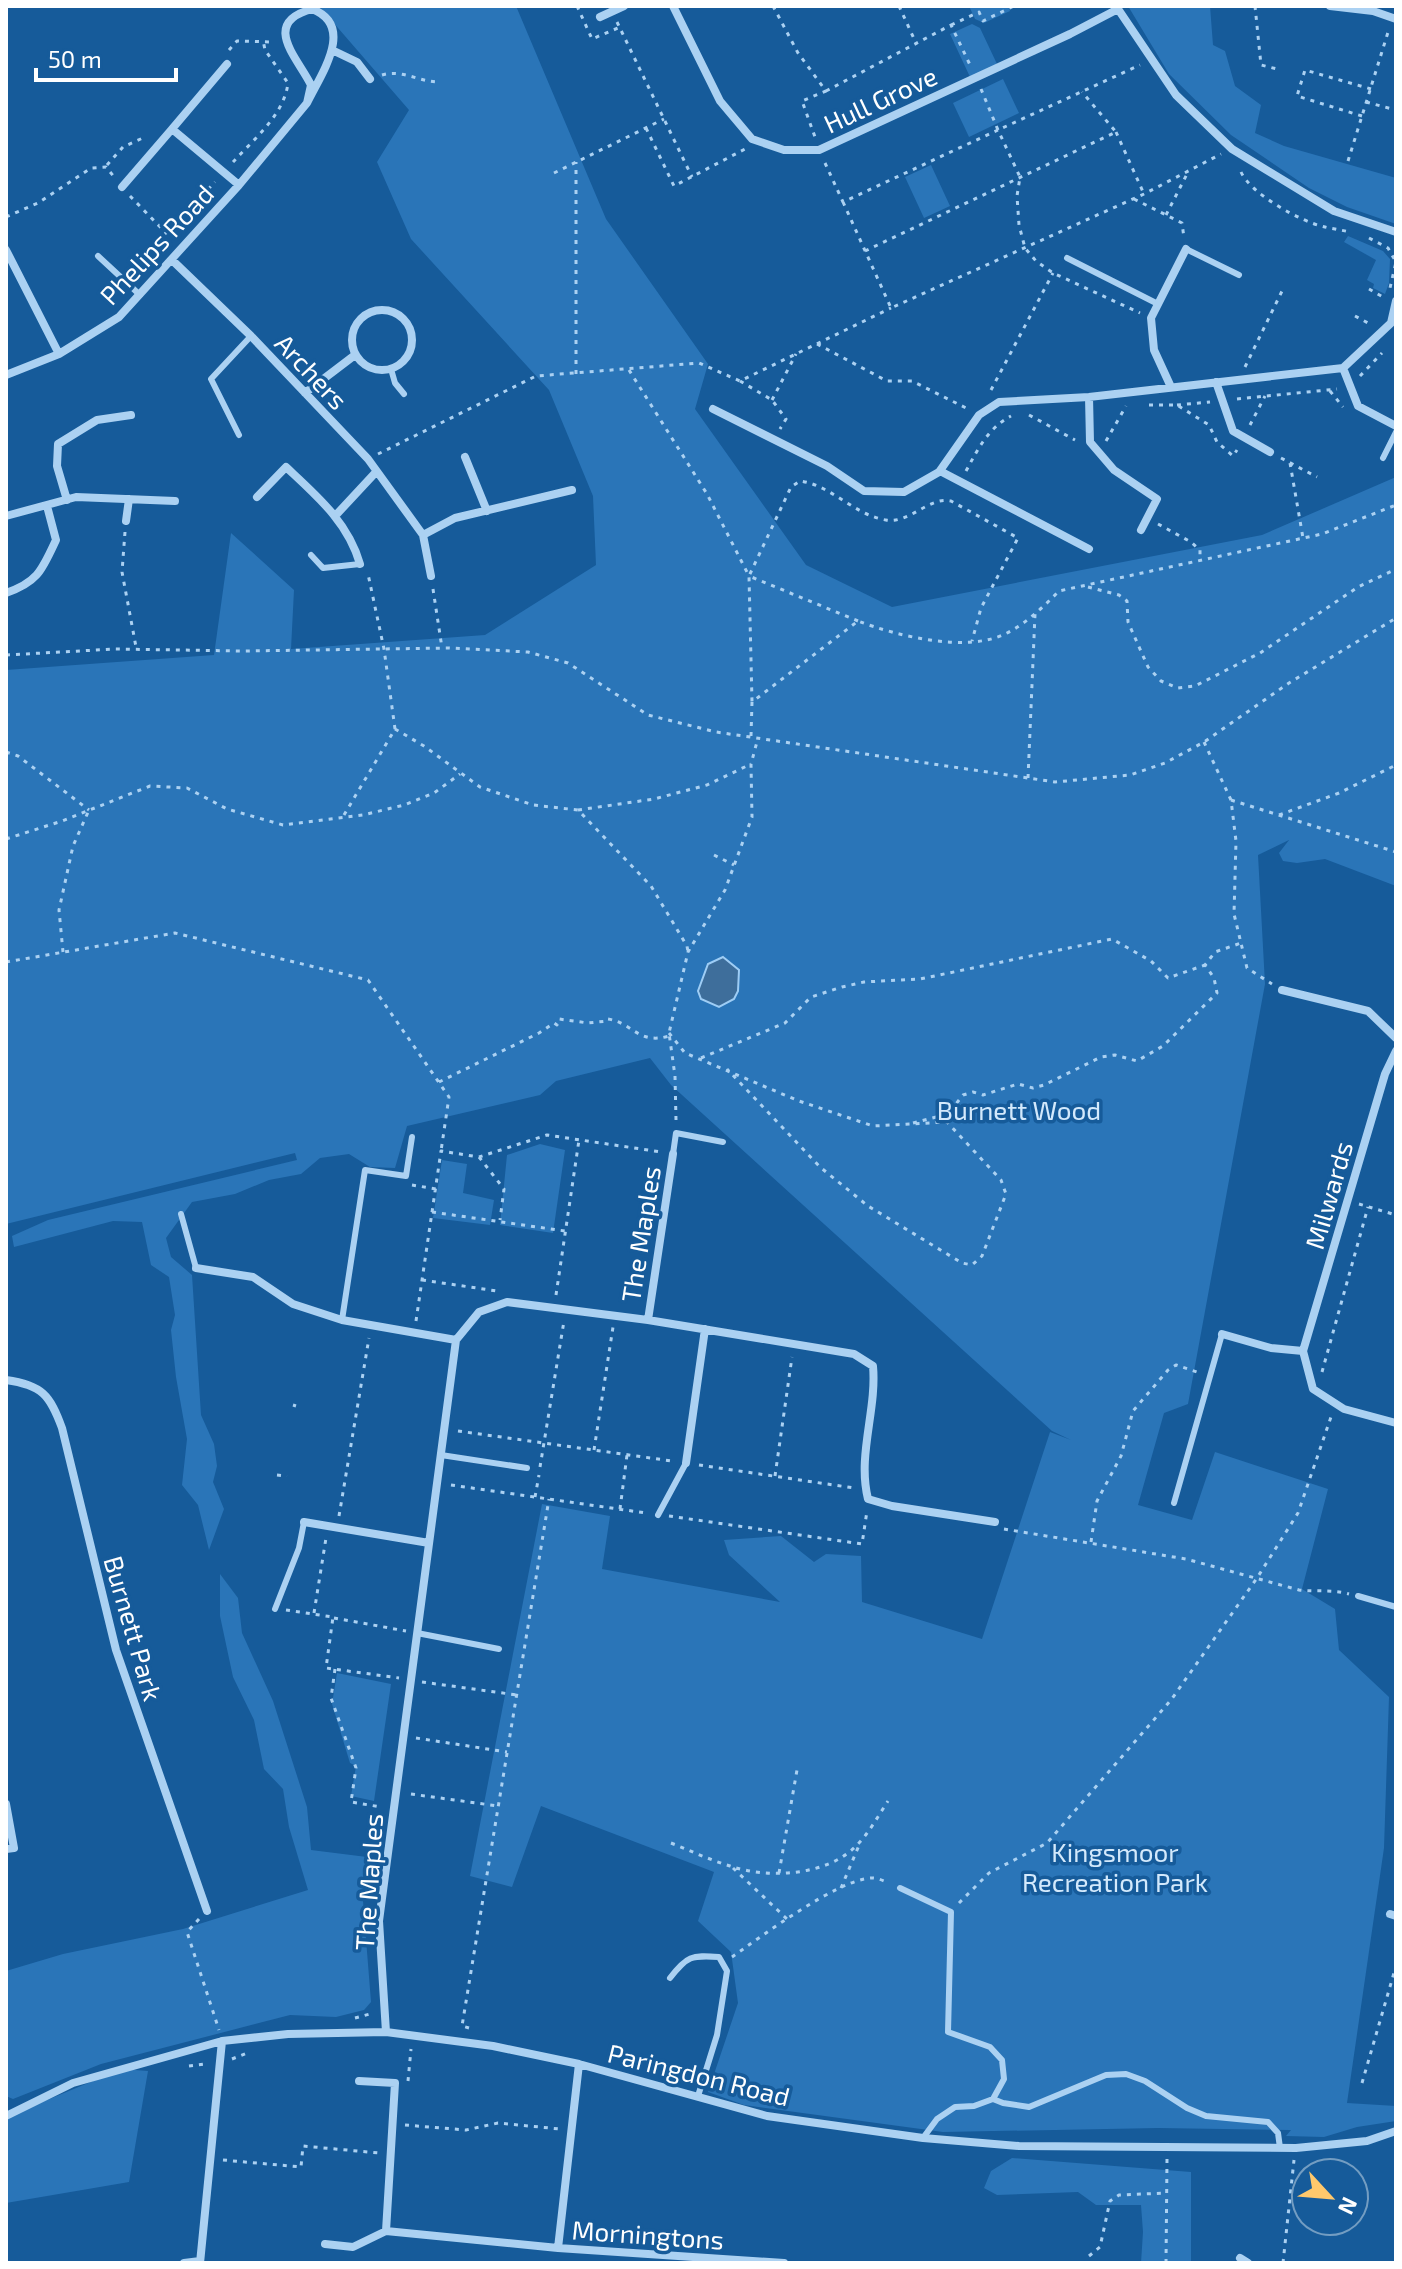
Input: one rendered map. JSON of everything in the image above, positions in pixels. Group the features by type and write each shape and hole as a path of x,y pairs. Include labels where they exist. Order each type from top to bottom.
{"street":[{"path":"600,17 624,6"},
{"path":"673,6 720,101 752,139 760,142"},
{"path":"1330,6 1373,11 1394,18"},
{"path":"1117,7 1176,95 1232,149 1334,211 1396,232"},
{"name":"Hull Grove","path":"760,142 784,150 819,150 1070,34 1117,7"},
{"path":"307,103 311,85 285,43 287,25 300,12 312,9 329,19 334,33 332,50 357,62 370,79"},
{"name":"Phelips Road","path":"6,375 59,354 119,317 239,185 307,103 332,50"},
{"path":"122,187 227,64"},
{"path":"172,129 239,185"},
{"path":"1171,387 1154,350 1151,318 1186,249"},
{"path":"6,250 59,354"},
{"name":"Archers","path":"172,260 251,336 368,459 423,535"},
{"path":"713,409 827,466 864,491 904,492 940,471 979,415 999,402 1089,397 1343,368 1393,324 1396,301"},
{"path":"376,310 395,313 409,326 411,346 407,356 391,369 371,368 355,355 351,336 359,319 376,310"},
{"path":"305,393 355,355"},
{"path":"1343,368 1358,406 1396,429"},
{"path":"1216,382 1233,431 1270,452"},
{"path":"1089,397 1090,442 1114,470 1157,499 1141,530"},
{"path":"67,500 57,466 58,444 97,420 131,415"},
{"path":"465,457 487,511"},
{"path":"257,497 286,467 336,515 354,543 360,564"},
{"path":"940,471 1089,549"},
{"path":"336,515 376,472"},
{"path":"431,576 423,535 455,518 572,490"},
{"path":"6,516 76,497 175,501"},
{"path":"126,521 129,499"},
{"path":"6,593 27,585 41,572 56,540 47,506"},
{"path":"1282,990 1368,1011 1396,1038"},
{"name":"Milwards","path":"1303,1351 1385,1074 1396,1051"},
{"name":"The Maples","path":"648,1320 673,1154"},
{"path":"196,1268 253,1277 293,1304 342,1320 456,1340"},
{"name":"The Maples","path":"386,2032 379,1921 402,1735 456,1340 479,1312 507,1302 648,1320 854,1354 873,1366 876,1390 862,1478 866,1489"},
{"path":"686,1463 705,1329"},
{"path":"1222,1334 1271,1348 1303,1351 1313,1389 1344,1409 1396,1423"},
{"name":"Burnett Park","path":"6,1380 26,1383 52,1400 116,1650 207,1911"},
{"path":"866,1489 868,1499 892,1506 995,1522"},
{"path":"304,1522 429,1543"},
{"path":"6,1804 14,1848 6,1849"},
{"name":"Paringdon Road","path":"6,2115 73,2083 222,2041 288,2034 386,2032 493,2046 579,2064 767,2116 923,2138 1019,2146 1296,2148 1367,2141 1396,2131"},
{"path":"184,2263 200,2262 222,2041"},
{"name":"Morningtons","path":"558,2248 579,2064"},
{"path":"359,2081 395,2083 386,2231"},
{"name":"Morningtons","path":"325,2244 353,2247 386,2231 558,2248 784,2263"}],"lane":[{"path":"1186,249 1239,275"},
{"path":"98,256 140,295"},
{"path":"1067,258 1158,304"},
{"path":"239,435 211,379 251,336"},
{"path":"391,369 395,383 404,394"},
{"path":"1383,458 1396,429"},
{"path":"311,555 323,568 360,564"},
{"path":"673,1154 676,1133 723,1142"},
{"path":"342,1320 365,1170 406,1176 412,1137"},
{"path":"181,1214 196,1268"},
{"path":"1174,1503 1222,1334"},
{"path":"441,1455 527,1468"},
{"path":"658,1515 686,1463"},
{"path":"275,1609 299,1548 304,1522"},
{"path":"1358,1596 1396,1607"},
{"path":"417,1633 499,1649"},
{"path":"900,1888 951,1912 948,2032 990,2047 1002,2060 1004,2079 993,2099 974,2106 955,2107 937,2119 923,2138"},
{"path":"670,1978 684,1960 702,1956 719,1957 727,1971 717,2035 698,2096"},
{"path":"993,2099 1029,2107 1106,2075 1126,2074 1145,2081 1187,2108 1206,2116 1268,2122 1278,2133 1280,2148"}],"path":[{"path":"899,6 916,43"},
{"path":"951,25 979,12 983,21 1014,6"},
{"path":"1255,6 1261,65 1281,70"},
{"path":"612,12 692,177"},
{"path":"1348,161 1394,18"},
{"path":"227,64 225,55 237,41 285,43"},
{"path":"1362,116 1297,96 1301,77 1305,70 1371,89"},
{"path":"370,79 398,71 423,82 439,82"},
{"path":"1082,92 1116,132 1144,194"},
{"path":"1366,102 1396,110"},
{"path":"554,173 664,119"},
{"path":"646,128 674,186 760,142"},
{"path":"998,130 1020,177 1017,196 1019,225 1025,248 1053,273 1151,318"},
{"path":"865,251 1116,132"},
{"path":"740,381 891,308 1134,199 1232,149"},
{"path":"1219,156 1227,160"},
{"path":"576,162 576,374"},
{"path":"6,217 38,203 91,168 106,167 168,235"},
{"path":"1240,170 1245,181 1283,208 1322,227 1355,234"},
{"path":"1166,215 1188,171"},
{"path":"1134,199 1182,223 1186,249"},
{"path":"843,202 891,308"},
{"path":"1367,238 1388,248 1396,262 1387,298 1369,289"},
{"path":"817,344 887,381 912,381 979,415 1053,273"},
{"path":"1258,366 1245,368 1283,289"},
{"path":"1355,316 1373,327 1378,318"},
{"path":"1139,405 1177,405 1349,388 1384,350"},
{"path":"772,400 796,354"},
{"path":"368,459 536,376 699,363 740,381 772,400 786,419 775,439"},
{"path":"629,369 707,494 749,576 751,737"},
{"path":"1245,434 1265,396"},
{"path":"1103,446 1126,405"},
{"path":"1177,405 1209,425 1217,442 1233,456 1238,447"},
{"path":"1026,413 1078,442"},
{"path":"951,501 980,446 997,423 1011,416"},
{"path":"1270,452 1317,477"},
{"path":"1290,463 1303,538"},
{"path":"749,576 791,487 800,481 811,482 851,506 888,521 905,517 941,498 1018,538 981,608 972,642"},
{"path":"749,576 888,632 972,642 1005,634 1035,614 1059,591 1322,534 1396,505"},
{"path":"1147,519 1191,542 1200,550 1200,561"},
{"path":"126,521 122,572 136,649"},
{"path":"344,816 395,729 384,649 366,565 360,564"},
{"path":"1084,586 1119,595 1127,601 1128,622 1148,667 1161,681 1178,688 1195,686 1260,653 1358,587 1396,569"},
{"path":"431,576 442,648"},
{"path":"1028,778 1035,614"},
{"path":"6,655 136,649 442,648 528,652 568,663 648,715 716,732 1055,782 1130,775 1165,763 1204,742 1289,683 1396,618"},
{"path":"752,702 858,621"},
{"path":"395,729 480,787 533,805 578,810 681,792 707,785 751,764"},
{"path":"676,1133 675,1076 669,1035 688,952 725,890 752,817 751,764 758,738"},
{"path":"1204,742 1231,800 1236,841 1234,914 1247,968 1282,990"},
{"path":"6,752 18,756 89,810"},
{"path":"1279,815 1339,793 1396,765"},
{"path":"6,839 150,786 187,788 227,809 283,825 363,815 404,805 434,793 460,774"},
{"path":"681,792 685,798"},
{"path":"1231,800 1396,852"},
{"path":"63,952 59,910 73,846 89,810"},
{"path":"578,810 651,886 688,952"},
{"path":"714,855 734,865"},
{"path":"6,962 175,933 368,980 449,1097 414,1332"},
{"path":"699,1058 785,1023 811,997 864,982 920,979 1112,939 1151,961 1168,978 1205,965 1215,952 1241,943"},
{"path":"905,1125 948,1114 963,1095 973,1092 983,1095 1018,1084 1033,1088 1044,1085 1101,1057 1115,1055 1137,1061 1163,1046 1217,993 1214,978 1205,965"},
{"path":"439,1082 554,1023 557,1025 559,1019 588,1023 615,1020 636,1034 656,1040 669,1035"},
{"path":"669,1035 685,1053 727,1069 799,1101 873,1126 947,1122 1001,1180 1006,1194 982,1256 972,1265 962,1263 868,1206 820,1167 727,1069"},
{"path":"441,1151 479,1157 547,1135 673,1154"},
{"path":"553,1308 579,1140"},
{"path":"479,1157 504,1189 500,1222"},
{"path":"1348,1201 1396,1215"},
{"path":"1317,1391 1368,1207"},
{"path":"432,1212 565,1231"},
{"path":"422,1280 507,1293"},
{"path":"535,1497 566,1309"},
{"path":"594,1450 615,1316"},
{"path":"314,1614 372,1325"},
{"path":"775,1476 794,1344"},
{"path":"1091,1542 1097,1501 1121,1456 1133,1411 1168,1370 1176,1365 1210,1376"},
{"path":"951,1912 989,1873 1047,1843 1171,1700 1257,1578 1298,1513 1336,1403"},
{"path":"444,1429 866,1489"},
{"path":"620,1509 627,1455"},
{"path":"277,1475 287,1476"},
{"path":"473,2028 462,2026 549,1499"},
{"path":"995,1522 1005,1531 1186,1559 1299,1590 1330,1589 1358,1596"},
{"path":"275,1609 397,1629"},
{"name":"The Maples","path":"333,1617 326,1668 335,1669 331,1698 356,1768 351,1802 376,1806"},
{"path":"335,1669 517,1695"},
{"path":"402,1735 507,1752"},
{"path":"779,1873 797,1770"},
{"path":"395,1792 498,1806"},
{"path":"671,1843 733,1868 779,1873 806,1872 830,1863 854,1848 888,1801"},
{"path":"841,1888 863,1836"},
{"path":"733,1868 787,1919"},
{"path":"723,1964 787,1919 852,1882 874,1878 900,1888"},
{"path":"207,1911 187,1932 222,2041"},
{"path":"1362,2083 1396,1966"},
{"path":"407,2093 412,2045"},
{"path":"393,2124 466,2130 498,2123 572,2130"},
{"path":"211,2159 301,2167 303,2146 391,2154"},
{"path":"1166,2263 1167,2147"},
{"path":"1283,2263 1296,2148"},
{"path":"1089,2256 1100,2247 1110,2201 1119,2195 1166,2193"}],"green space":[{"path":"319,6 516,6 606,219 708,364 695,409 806,565 892,607 1262,535 1396,477 1396,886 1325,859 1297,863 1283,861 1279,853 1289,840 1258,855 1265,984 1188,1404 1164,1413 1138,1505 1192,1520 1215,1452 1328,1489 1302,1589 1335,1609 1339,1650 1389,1697 1384,1848 1347,2103 1396,2106 1396,2121 1357,2127 1324,2137 1286,2136 1291,2130 1158,2128 943,2132 744,2105 708,2092 738,2003 731,1952 698,1921 714,1872 541,1806 512,1887 470,1876 542,1504 610,1516 602,1569 780,1602 729,1555 724,1540 781,1536 814,1562 826,1554 861,1556 862,1602 982,1639 1050,1432 1071,1440 1052,1431 671,1085 650,1058 556,1081 540,1095 407,1126 395,1168 370,1167 349,1154 320,1158 301,1174 269,1180 235,1194 192,1202 166,1238 171,1257 192,1275 201,1415 214,1444 217,1466 213,1482 224,1509 209,1550 198,1505 182,1485 187,1439 176,1377 171,1330 175,1315 169,1277 151,1265 142,1222 113,1221 14,1247 12,1236 48,1220 297,1160 295,1153 6,1224 6,670 214,655 231,533 294,590 291,649 485,635 596,565 593,496 549,390 411,239 377,162 409,110"},
{"path":"969,6 1008,6 1010,11 984,23 975,19"},
{"path":"1128,6 1210,6 1213,45 1225,51 1235,86 1261,105 1255,133 1284,146 1396,178 1396,224 1347,207 1309,188 1231,135 1169,74"},
{"path":"972,24 980,28 997,64 970,77 950,34"},
{"path":"1003,79 1019,113 969,137 953,103"},
{"path":"931,165 950,206 924,218 905,177"},
{"path":"1348,236 1383,251 1390,259 1389,283 1385,294 1373,288 1374,284 1367,280 1376,260 1344,242"},
{"path":"540,1144 565,1150 553,1233 500,1225 507,1155"},
{"path":"442,1160 467,1164 463,1193 494,1200 490,1225 433,1218"},
{"path":"220,1574 238,1598 242,1633 273,1701 307,1807 311,1850 367,1857 363,1901 371,2002 364,2010 336,2017 290,2015 101,2064 13,2099 6,2096 6,1971 63,1954 183,1929 308,1890 289,1827 283,1789 264,1769 254,1720 233,1677 220,1616"},
{"path":"337,1673 391,1684 374,1801 351,1796 356,1766 350,1763 332,1704"},
{"path":"122,2069 148,2071 129,2182 6,2203 6,2117"},
{"path":"1012,2158 1191,2172 1191,2263 1141,2263 1141,2205 1096,2205 1078,2192 997,2195 984,2188 991,2171"}],"shaded area":[{"path":"723,957 739,970 738,991 734,999 719,1007 701,999 698,991 708,964"}],"park label":[{"name":"Burnett Wood","path":"1019,1109"},
{"name":"Kingsmoor Recreation Park","path":"1115,1866"}]}
